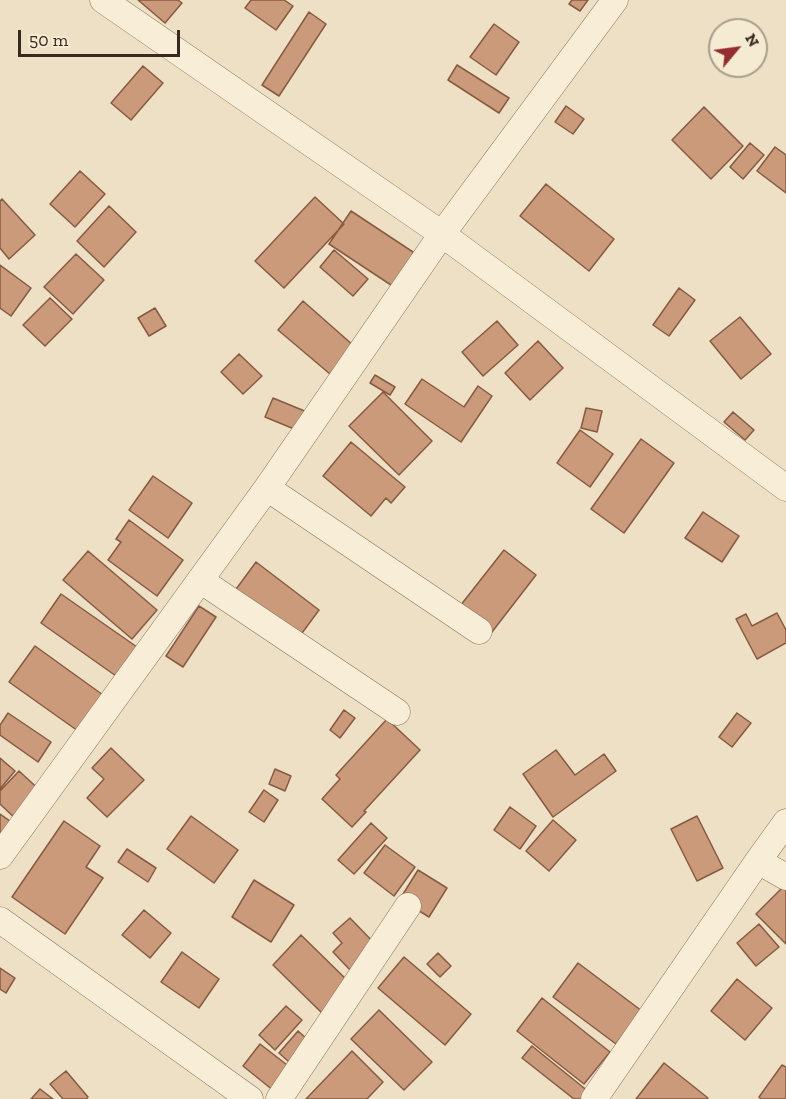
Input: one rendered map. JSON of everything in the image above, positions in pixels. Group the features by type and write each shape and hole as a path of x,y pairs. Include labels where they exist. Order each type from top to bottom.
{"street":[{"path":"102,0 442,234 786,488"},
{"path":"0,856 267,488 442,234 615,0"},
{"path":"267,488 479,631"},
{"path":"200,580 397,712"},
{"path":"594,1099 786,822"},
{"path":"758,861 786,877"},
{"path":"279,1099 408,906"},
{"path":"0,920 250,1099"}],"building":[{"path":"138,0 178,0 182,3 165,23"},
{"path":"251,0 284,0 293,6 276,30 245,8"},
{"path":"572,0 588,0 580,11 569,4"},
{"path":"309,12 326,24 279,96 262,85"},
{"path":"494,24 519,42 496,75 470,57"},
{"path":"457,65 509,98 499,113 448,80"},
{"path":"143,66 163,83 131,120 111,103"},
{"path":"566,106 584,119 573,134 555,122"},
{"path":"704,107 743,146 711,179 672,140"},
{"path":"750,143 764,155 743,179 730,167"},
{"path":"775,147 786,155 786,193 757,171"},
{"path":"80,171 105,194 75,227 50,204"},
{"path":"546,184 614,239 589,271 520,216"},
{"path":"315,197 344,224 284,288 255,261"},
{"path":"2,199 35,235 9,259 0,248 0,201"},
{"path":"109,206 136,232 104,267 77,241"},
{"path":"351,211 416,254 394,287 329,244"},
{"path":"334,250 368,279 353,296 320,267"},
{"path":"76,254 104,280 73,314 44,287"},
{"path":"0,265 31,288 11,316 0,308"},
{"path":"679,288 695,300 669,336 653,325"},
{"path":"50,298 72,319 45,346 23,325"},
{"path":"303,301 354,346 330,374 278,330"},
{"path":"155,308 166,326 149,336 138,318"},
{"path":"740,317 771,354 741,379 710,341"},
{"path":"497,321 518,345 483,376 462,352"},
{"path":"538,341 563,368 530,400 505,373"},
{"path":"239,354 262,376 243,394 221,372"},
{"path":"375,375 395,387 390,395 370,383"},
{"path":"422,379 464,407 478,386 492,396 461,442 405,404"},
{"path":"383,392 432,441 399,475 349,426"},
{"path":"273,398 307,412 299,431 265,417"},
{"path":"586,408 602,411 597,432 581,428"},
{"path":"733,412 754,430 745,440 724,422"},
{"path":"580,430 613,454 590,487 557,463"},
{"path":"641,439 674,463 624,533 591,509"},
{"path":"351,442 405,487 391,503 386,498 371,516 323,476"},
{"path":"153,476 192,503 168,538 129,510"},
{"path":"703,512 739,536 722,562 685,538"},
{"path":"129,520 183,560 157,596 108,560 121,542 116,539"},
{"path":"504,550 536,575 485,641 453,615"},
{"path":"88,551 157,610 132,639 63,580"},
{"path":"256,562 319,610 294,644 231,596"},
{"path":"61,594 137,647 116,676 41,623"},
{"path":"199,606 216,617 183,667 166,656"},
{"path":"777,613 786,630 786,643 757,659 736,619 746,614 752,626"},
{"path":"35,646 103,695 78,731 9,682"},
{"path":"344,710 355,718 340,738 330,730"},
{"path":"8,713 51,742 38,762 0,735 0,725"},
{"path":"737,713 751,723 732,747 719,737"},
{"path":"387,719 420,750 352,827 322,799 340,779 336,775"},
{"path":"111,748 144,780 107,817 87,798 104,779 92,768"},
{"path":"556,750 575,775 604,754 616,771 553,817 523,774"},
{"path":"0,758 15,771 0,789"},
{"path":"275,769 291,776 285,791 269,784"},
{"path":"19,771 44,794 19,822 0,804 0,791"},
{"path":"264,790 278,800 264,822 249,812"},
{"path":"510,807 536,826 520,849 494,830"},
{"path":"0,814 20,828 0,858"},
{"path":"191,816 238,850 214,883 167,849"},
{"path":"697,816 723,868 697,881 671,829"},
{"path":"553,820 576,840 549,871 526,851"},
{"path":"64,821 100,846 86,867 103,878 65,934 12,897"},
{"path":"371,823 387,838 354,874 338,860"},
{"path":"385,845 415,867 394,896 364,873"},
{"path":"127,849 156,868 148,882 118,862"},
{"path":"418,870 447,888 429,917 400,899"},
{"path":"254,880 294,905 271,942 232,917"},
{"path":"786,886 786,944 756,914"},
{"path":"144,910 171,933 150,958 122,935"},
{"path":"350,918 377,946 351,971 333,952 342,943 333,933"},
{"path":"759,924 779,947 756,966 737,943"},
{"path":"301,935 354,987 325,1016 273,965"},
{"path":"182,952 219,979 199,1008 161,982"},
{"path":"438,953 451,966 440,977 427,964"},
{"path":"404,957 471,1014 445,1045 378,988"},
{"path":"578,963 642,1011 616,1044 553,997"},
{"path":"0,968 15,978 6,993 0,989"},
{"path":"737,979 772,1008 745,1040 711,1011"},
{"path":"542,998 610,1052 584,1084 517,1031"},
{"path":"286,1006 302,1020 275,1050 259,1035"},
{"path":"379,1010 432,1062 404,1090 351,1039"},
{"path":"298,1031 316,1047 297,1069 279,1053"},
{"path":"260,1044 291,1068 274,1091 243,1066"},
{"path":"532,1046 589,1092 584,1099 574,1099 522,1058"},
{"path":"352,1051 383,1082 367,1099 306,1099"},
{"path":"664,1063 708,1098 636,1099"},
{"path":"782,1065 786,1067 786,1099 761,1099 759,1097"},
{"path":"66,1071 88,1097 86,1099 63,1099 50,1084"},
{"path":"40,1089 53,1099 31,1099"}]}
